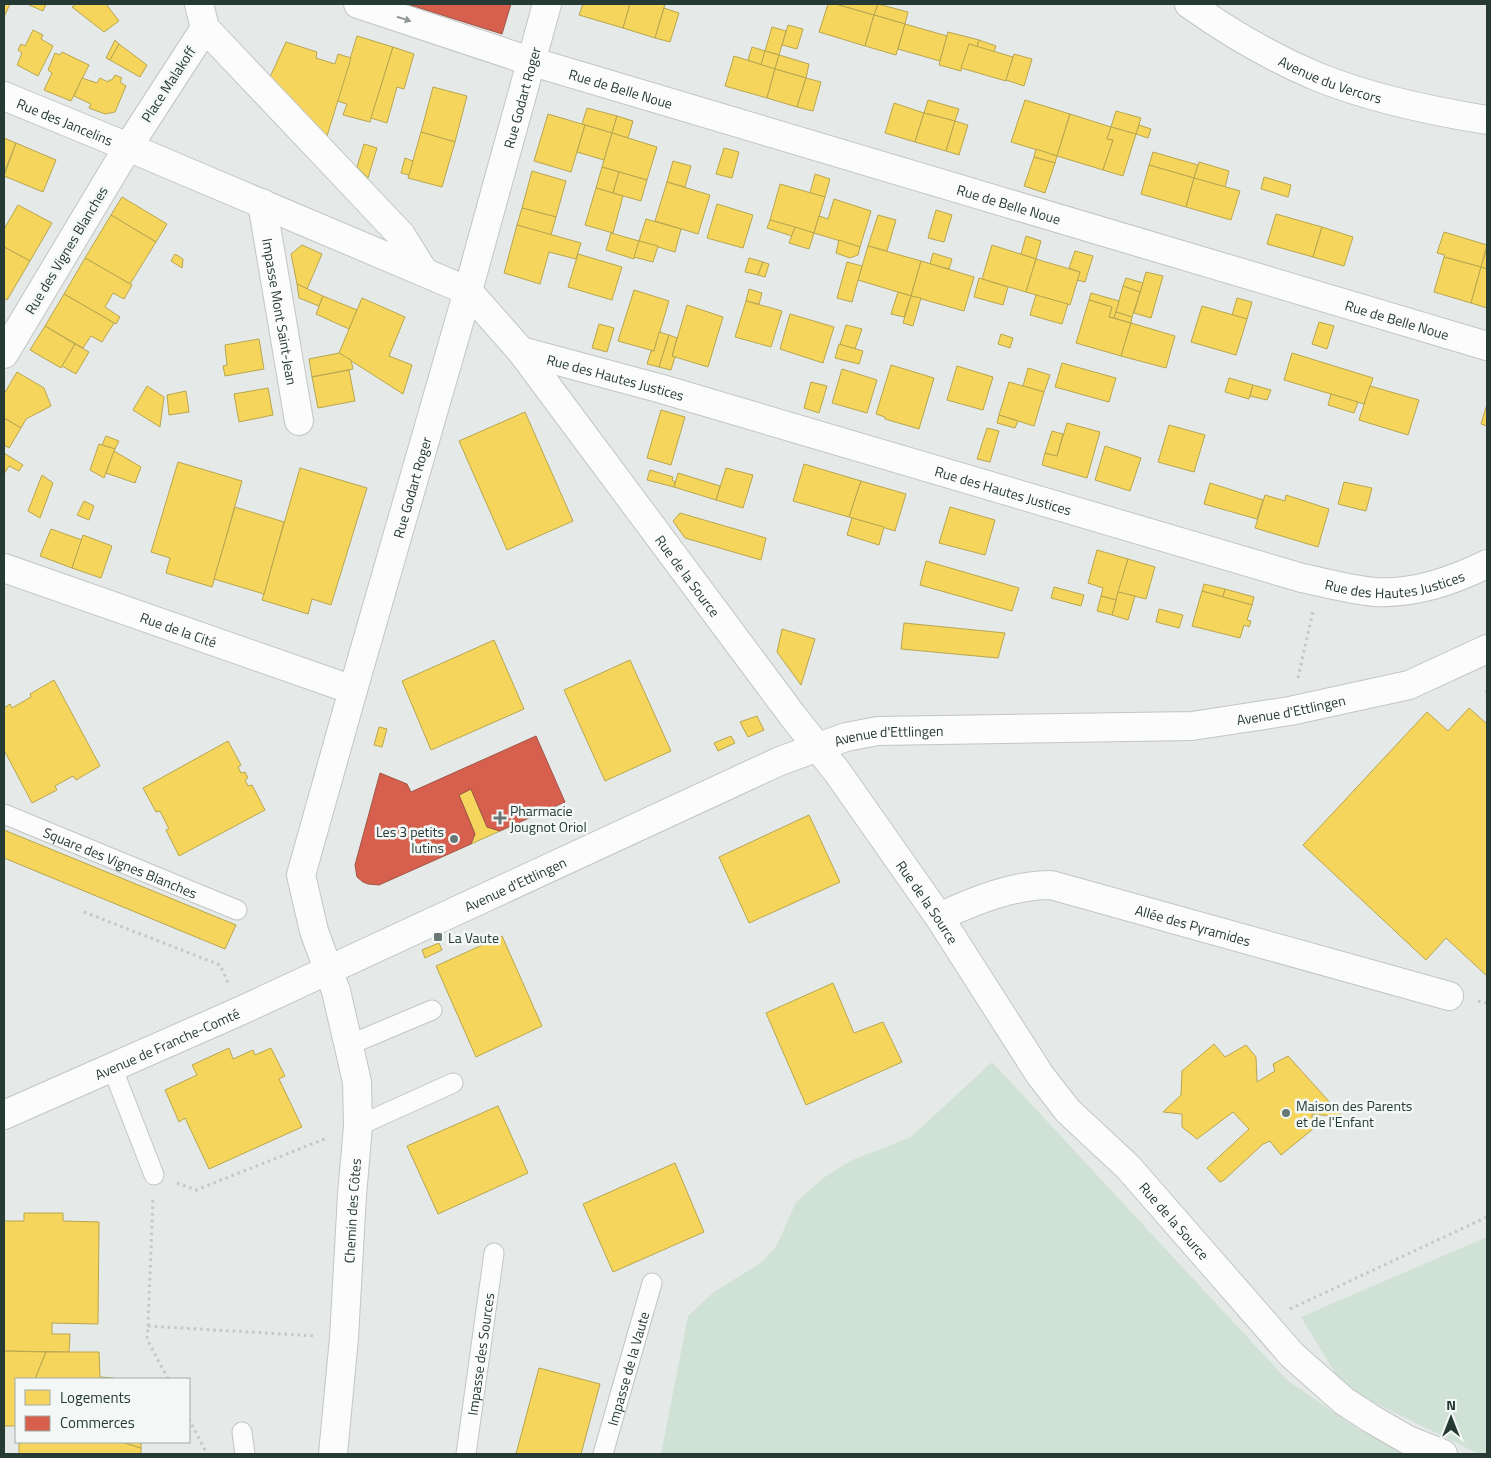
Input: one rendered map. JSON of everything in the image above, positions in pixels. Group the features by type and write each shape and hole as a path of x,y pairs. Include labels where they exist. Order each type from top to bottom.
{"street":[{"name":"Rue de Belle Noue","path":"358,4 530,62 1487,346"},
{"name":"Rue Godart Roger","path":"328,970 314,931 301,875 352,690 468,291 546,4"},
{"name":"Avenue du Vercors","path":"1189,4 1225,29 1318,77 1403,103 1487,120"},
{"name":"Place Malakoff","path":"128,146 202,16 401,235 424,272"},
{"name":"Rue des Jancelins","path":"4,96 128,146"},
{"path":"128,146 468,291"},
{"name":"Rue des Vignes Blanches","path":"4,354 128,146"},
{"name":"Impasse Mont Saint-Jean","path":"262,203 299,421"},
{"name":"Rue de la Source","path":"468,291 521,351 792,715 818,746 939,917 1040,1075 1068,1111 1128,1167 1292,1355 1344,1401 1408,1440 1443,1454"},
{"name":"Rue des Hautes Justices","path":"521,351 672,392 1302,578 1375,592 1398,591 1448,582 1487,564"},
{"name":"Rue de la Cité","path":"4,568 352,690"},
{"name":"Avenue d'Ettlingen","path":"328,970 771,765 846,737 878,731 997,731 1192,726 1290,711 1409,686 1487,650"},
{"name":"Allée des Pyramides","path":"939,917 959,907 1011,889 1032,885 1051,885 1449,996"},
{"name":"Avenue de Franche-Comté","path":"4,1115 328,970"},
{"name":"Chemin des Côtes","path":"328,970 336,991 357,1082 358,1126 344,1338 334,1454"}],"lane":[{"name":"Square des Vignes Blanches","path":"4,814 237,910"},
{"path":"348,1045 432,1010"},
{"path":"112,1067 154,1175"},
{"path":"358,1126 453,1083"},
{"name":"Impasse des Sources","path":"466,1454 494,1253"},
{"name":"Impasse de la Vaute","path":"603,1454 652,1283"},
{"path":"242,1432 245,1454"}],"path":[{"path":"1300,671 1313,609"},
{"path":"1487,690 1485,695 1487,696"},
{"path":"84,912 220,965 240,1011"},
{"path":"167,1378 147,1339 154,1175 196,1190 358,1126"},
{"path":"1264,1321 1487,1217"},
{"path":"148,1326 344,1338"},
{"path":"190,1421 207,1454"}],"green space":[{"path":"992,1062 1287,1380 1358,1429 1408,1454 661,1454 688,1316 714,1292 762,1262 777,1245 796,1202 826,1176 850,1161 911,1137"},
{"path":"1487,1237 1487,1454 1479,1454 1344,1388 1301,1317"}],"building: Logements":[{"path":"4,4 10,4 4,17"},
{"path":"27,4 46,4 43,11"},
{"path":"76,4 106,4 119,21 104,32 72,7"},
{"path":"583,4 630,4 623,28 579,15"},
{"path":"630,4 665,4 655,38 623,28"},
{"path":"828,4 836,4 874,15 865,46 819,32"},
{"path":"836,4 878,4 874,15"},
{"path":"878,4 908,12 905,24 874,15"},
{"path":"664,8 679,13 670,42 655,38"},
{"path":"874,15 905,24 896,55 865,46"},
{"path":"905,24 947,36 940,61 898,49"},
{"path":"788,25 803,29 797,49 782,45"},
{"path":"772,27 786,31 779,55 765,51"},
{"path":"33,30 43,35 41,39 53,46 38,76 17,65 22,53 18,50 21,44 25,46"},
{"path":"948,32 979,40 977,47 969,44 961,71 939,65"},
{"path":"357,36 393,47 370,122 343,115 347,104 337,101"},
{"path":"115,40 119,44 110,60 106,58"},
{"path":"979,40 996,46 994,52 977,47"},
{"path":"286,42 317,52 316,58 335,64 338,54 351,58 327,136 270,77"},
{"path":"119,44 147,65 140,77 110,60"},
{"path":"969,44 1013,57 1006,81 961,68"},
{"path":"393,47 414,54 404,89 397,87 387,123 371,118"},
{"path":"752,47 765,51 761,65 748,60"},
{"path":"765,51 779,55 775,69 761,65"},
{"path":"62,52 89,65 71,101 44,90 52,73 48,70 55,53 60,55"},
{"path":"1014,54 1032,59 1024,86 1006,80"},
{"path":"779,55 809,64 806,78 775,69"},
{"path":"734,56 775,69 767,98 725,86"},
{"path":"775,69 806,78 797,107 767,98"},
{"path":"115,75 122,78 120,82 126,86 115,112 105,114 89,108 91,104 74,96 82,78 97,83 100,78 108,82"},
{"path":"806,78 821,82 813,111 797,107"},
{"path":"433,87 467,96 455,142 421,132"},
{"path":"928,100 959,109 955,121 924,113"},
{"path":"1025,100 1070,114 1057,156 1011,142"},
{"path":"894,103 924,113 915,142 885,133"},
{"path":"587,108 617,116 612,133 582,124"},
{"path":"1116,111 1141,118 1136,134 1111,127"},
{"path":"924,113 955,121 946,151 915,142"},
{"path":"548,114 585,125 571,172 534,161"},
{"path":"1070,114 1111,127 1107,139 1113,140 1103,170 1057,156"},
{"path":"617,116 633,121 628,138 612,133"},
{"path":"955,121 968,125 959,155 946,151"},
{"path":"585,125 612,133 604,160 577,152"},
{"path":"1139,125 1151,129 1148,138 1136,134"},
{"path":"1111,127 1136,134 1123,176 1103,170 1113,140 1107,139"},
{"path":"421,132 455,142 442,187 408,178"},
{"path":"612,133 657,147 647,180 602,167"},
{"path":"4,138 16,143 4,173"},
{"path":"16,143 56,160 43,192 4,176"},
{"path":"364,144 377,148 368,178 357,167"},
{"path":"724,148 739,152 732,178 716,174"},
{"path":"1036,149 1057,156 1055,163 1034,157"},
{"path":"1153,152 1198,165 1194,178 1149,165"},
{"path":"1034,157 1055,163 1045,193 1024,186"},
{"path":"405,158 413,161 409,175 401,173"},
{"path":"673,161 691,166 685,187 667,182"},
{"path":"1199,162 1229,171 1225,187 1194,178"},
{"path":"1149,165 1194,178 1186,207 1141,194"},
{"path":"602,167 619,172 613,193 596,188"},
{"path":"532,171 566,181 556,217 522,208"},
{"path":"619,172 647,180 641,201 613,193"},
{"path":"815,174 830,179 825,197 810,193"},
{"path":"1264,177 1291,185 1288,197 1261,189"},
{"path":"1194,178 1240,191 1231,220 1186,207"},
{"path":"667,182 710,195 698,234 655,221"},
{"path":"780,184 825,197 814,233 770,220"},
{"path":"596,188 623,196 613,233 585,225"},
{"path":"122,197 167,224 156,242 111,215"},
{"path":"834,199 871,211 860,247 814,233 819,216 828,219"},
{"path":"717,204 753,215 743,248 707,238"},
{"path":"18,205 52,223 30,261 4,247 4,229"},
{"path":"522,208 556,217 551,235 517,225"},
{"path":"936,210 952,215 944,242 928,238"},
{"path":"1276,214 1322,227 1313,257 1267,244"},
{"path":"111,215 156,242 130,284 85,258"},
{"path":"878,215 896,220 887,251 868,246"},
{"path":"646,219 681,229 675,252 639,241"},
{"path":"770,220 795,227 792,236 767,228"},
{"path":"517,225 581,243 576,259 549,252 540,284 504,273"},
{"path":"795,227 814,233 809,249 789,243"},
{"path":"1322,227 1353,237 1344,266 1313,257"},
{"path":"1444,232 1487,245 1481,267 1444,257 1445,255 1437,253"},
{"path":"611,233 639,241 634,259 606,250"},
{"path":"1026,236 1041,241 1036,259 1021,254"},
{"path":"839,240 860,247 858,255 850,258 836,253"},
{"path":"639,241 658,246 653,262 634,257"},
{"path":"302,245 322,254 307,289 297,284 291,254"},
{"path":"992,245 1036,259 1026,292 982,279"},
{"path":"868,246 921,261 911,296 858,280"},
{"path":"4,247 30,261 7,300 4,298"},
{"path":"1487,248 1487,269 1481,267"},
{"path":"1075,251 1093,256 1085,282 1077,280 1080,272 1069,268"},
{"path":"933,253 952,259 949,269 930,264"},
{"path":"175,254 183,259 182,268 171,261"},
{"path":"578,254 622,267 612,300 568,287"},
{"path":"1444,257 1481,267 1471,303 1434,292"},
{"path":"85,258 132,285 124,299 113,293 105,307 120,317 116,324 64,294"},
{"path":"749,258 763,262 758,275 745,272"},
{"path":"1036,259 1080,272 1070,305 1026,292"},
{"path":"921,261 974,277 964,311 911,296"},
{"path":"763,262 769,264 765,277 758,275"},
{"path":"847,262 862,266 852,302 837,298"},
{"path":"1481,267 1487,269 1487,308 1471,303"},
{"path":"1146,272 1163,276 1151,318 1134,313"},
{"path":"979,278 1008,287 1003,305 974,297"},
{"path":"1126,278 1143,283 1140,292 1123,286"},
{"path":"297,284 323,296 319,306 299,298"},
{"path":"1123,286 1140,292 1132,317 1116,312"},
{"path":"749,289 762,293 759,304 746,301"},
{"path":"634,290 669,301 654,351 618,341"},
{"path":"898,292 911,296 904,317 891,314"},
{"path":"1091,293 1119,301 1114,318 1109,317 1112,307 1089,300"},
{"path":"64,294 114,323 102,342 91,336 83,348 45,326"},
{"path":"1036,295 1068,304 1062,324 1030,315"},
{"path":"323,296 357,310 349,329 316,314"},
{"path":"911,296 921,298 913,326 903,323"},
{"path":"362,298 405,317 389,356 412,365 403,394 339,353"},
{"path":"1237,298 1252,302 1247,319 1232,315"},
{"path":"1089,300 1112,307 1109,317 1131,323 1121,356 1076,343"},
{"path":"746,301 782,311 771,347 735,337"},
{"path":"687,305 723,317 708,367 672,356"},
{"path":"1202,306 1247,319 1236,355 1191,342"},
{"path":"1116,312 1132,317 1131,323 1114,318"},
{"path":"790,314 834,327 823,363 780,349"},
{"path":"1319,322 1334,326 1327,349 1312,344"},
{"path":"1131,323 1175,336 1166,368 1121,356"},
{"path":"599,324 614,328 607,352 592,348"},
{"path":"846,325 862,329 855,349 840,345"},
{"path":"45,326 75,344 61,368 30,350"},
{"path":"659,332 669,335 659,367 647,364 651,351 654,351"},
{"path":"1001,334 1013,338 1010,348 998,344"},
{"path":"669,335 677,338 672,356 675,357 671,370 659,367"},
{"path":"259,339 264,369 225,376 223,366 227,365 225,345"},
{"path":"75,344 89,352 76,374 62,366"},
{"path":"839,344 863,351 859,364 835,358"},
{"path":"339,353 351,360 353,369 312,377 309,359"},
{"path":"1292,353 1373,378 1364,404 1284,380"},
{"path":"1062,363 1116,378 1109,402 1055,387"},
{"path":"891,365 934,378 919,429 885,419 885,417 876,414"},
{"path":"957,366 993,377 983,410 947,400"},
{"path":"1028,368 1050,375 1044,392 1023,386"},
{"path":"842,369 877,380 867,413 832,403"},
{"path":"349,370 355,401 318,408 312,377"},
{"path":"17,372 44,388 51,406 26,419 21,428 4,418 4,394"},
{"path":"1229,378 1253,385 1249,399 1225,392"},
{"path":"811,382 827,386 819,413 804,408"},
{"path":"1009,382 1044,392 1034,426 999,415"},
{"path":"1253,385 1271,390 1267,400 1250,396"},
{"path":"147,386 164,397 160,427 133,410"},
{"path":"1370,386 1419,400 1408,435 1359,420"},
{"path":"268,388 273,415 239,422 234,394"},
{"path":"186,391 189,412 169,415 167,395"},
{"path":"1331,394 1358,402 1354,413 1328,405"},
{"path":"1487,404 1487,426 1481,424"},
{"path":"661,410 685,417 671,465 647,458"},
{"path":"525,412 573,521 507,550 459,441"},
{"path":"999,415 1018,421 1015,428 997,423"},
{"path":"4,418 21,428 9,448 4,445"},
{"path":"1067,423 1100,432 1087,478 1042,465 1045,453 1057,456"},
{"path":"1169,425 1205,435 1194,472 1158,462"},
{"path":"987,428 999,431 990,462 977,459"},
{"path":"1052,431 1063,434 1057,456 1045,453"},
{"path":"106,436 119,441 115,449 102,445"},
{"path":"99,444 115,449 104,478 90,470"},
{"path":"1105,446 1141,458 1130,491 1095,480"},
{"path":"114,451 141,467 135,483 106,473"},
{"path":"4,453 23,465 19,471 9,466 4,474"},
{"path":"178,462 242,481 212,587 166,573 170,558 151,552"},
{"path":"804,464 861,481 849,517 793,501"},
{"path":"300,468 367,488 331,605 312,599 308,614 262,600"},
{"path":"726,468 753,475 743,508 716,500"},
{"path":"650,470 673,477 674,487 647,480"},
{"path":"678,473 720,486 716,500 674,487"},
{"path":"42,475 53,483 40,518 28,511"},
{"path":"861,481 906,494 895,531 849,517"},
{"path":"1344,482 1372,488 1366,511 1338,504"},
{"path":"1210,483 1263,500 1257,519 1204,504"},
{"path":"1265,495 1285,501 1286,495 1329,509 1318,547 1255,528"},
{"path":"84,501 94,506 89,520 77,515"},
{"path":"235,507 284,522 264,594 214,579"},
{"path":"950,507 995,520 985,555 939,543"},
{"path":"680,513 766,538 761,560 685,538 673,521"},
{"path":"852,518 884,527 879,545 847,535"},
{"path":"51,529 82,540 72,568 40,556"},
{"path":"83,535 112,546 101,578 72,568"},
{"path":"1097,550 1128,559 1116,600 1101,596 1103,588 1088,583"},
{"path":"1128,559 1155,567 1146,599 1118,592"},
{"path":"926,561 1019,588 1012,611 920,585"},
{"path":"1204,584 1225,589 1223,597 1202,591"},
{"path":"1054,587 1084,595 1081,606 1051,598"},
{"path":"1225,589 1254,597 1252,605 1223,597"},
{"path":"1202,591 1252,605 1247,620 1251,621 1249,627 1244,625 1240,638 1192,626"},
{"path":"1118,592 1135,596 1128,620 1112,615"},
{"path":"1101,596 1116,600 1112,615 1097,611"},
{"path":"1159,609 1183,615 1179,628 1156,622"},
{"path":"904,623 1005,633 998,658 901,649"},
{"path":"782,629 815,639 801,685 777,652"},
{"path":"494,640 524,709 431,750 402,681"},
{"path":"630,660 671,751 605,781 564,690"},
{"path":"54,680 100,766 76,780 73,776 55,786 57,790 32,803 4,750 4,708 10,704 12,708 31,697 30,694"},
{"path":"1469,708 1487,724 1487,976 1446,938 1426,960 1303,845 1427,712 1448,731"},
{"path":"757,716 764,730 748,737 740,722"},
{"path":"379,727 387,729 382,747 374,745"},
{"path":"731,736 735,743 718,751 714,743"},
{"path":"228,741 241,765 238,767 241,773 245,772 248,778 245,780 248,786 252,785 265,810 179,856 166,830 169,829 160,811 156,812 143,788"},
{"path":"471,789 487,827 500,831 471,844 475,834 459,795"},
{"path":"809,815 840,882 749,923 719,857"},
{"path":"4,830 236,925 225,949 4,858"},
{"path":"502,936 542,1026 476,1057 436,966"},
{"path":"439,943 442,950 425,958 422,950"},
{"path":"833,983 854,1033 883,1022 902,1062 806,1105 766,1013"},
{"name":"Maison des Parents et de l'Enfant","path":"1214,1044 1225,1057 1246,1045 1256,1057 1257,1082 1275,1071 1273,1064 1288,1056 1343,1117 1312,1114 1313,1129 1281,1155 1270,1141 1263,1144 1220,1182 1207,1168 1249,1129 1233,1112 1197,1139 1182,1127 1182,1114 1163,1112 1181,1095 1182,1071"},
{"path":"229,1048 233,1059 253,1050 255,1055 271,1048 285,1076 279,1079 302,1127 209,1169 185,1118 179,1122 165,1090 197,1075 192,1065"},
{"path":"498,1106 528,1173 438,1214 407,1146"},
{"path":"675,1163 704,1232 613,1272 583,1204"},
{"path":"24,1213 63,1213 63,1221 99,1222 98,1324 52,1323 52,1334 70,1334 69,1352 4,1351 4,1221 24,1221"},
{"path":"4,1351 46,1352 35,1378 15,1378 15,1426 4,1426"},
{"path":"46,1352 99,1352 100,1377 114,1378 35,1378"},
{"path":"539,1368 600,1384 581,1454 516,1454"},
{"path":"19,1443 125,1443 141,1448 141,1454 19,1454"},
{"path":"125,1443 141,1443 141,1448"}],"building: Commerces":[{"path":"407,4 511,4 502,34"},
{"path":"536,736 565,802 500,831 487,827 471,789 459,795 475,834 471,844 379,885 368,884 357,877 355,865 380,773 407,784 411,792"}],"place":[{"name":"Pharmacie Jougnot Oriol","path":"500,818"},
{"name":"Les 3 petits lutins","path":"454,839"},
{"name":"La Vaute","path":"438,937"},
{"name":"Maison des Parents et de l'Enfant","path":"1286,1113"}]}
